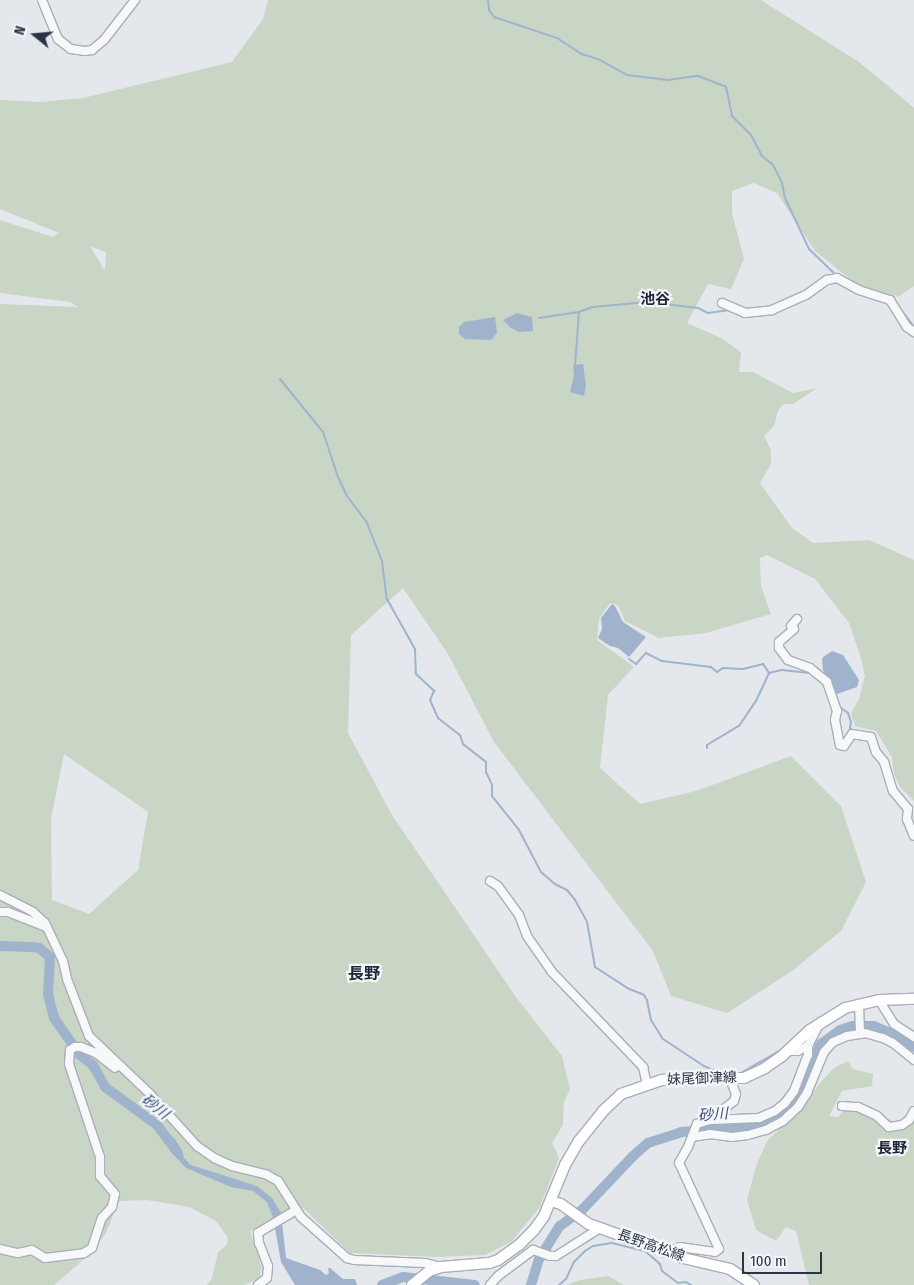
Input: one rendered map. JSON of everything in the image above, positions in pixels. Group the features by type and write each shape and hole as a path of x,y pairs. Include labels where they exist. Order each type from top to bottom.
{"main road":[{"name":"妹尾御津線","path":"413,1284 430,1271 441,1267 476,1265 498,1260 519,1245 534,1230 551,1201 569,1158 603,1110 621,1094 647,1084 682,1078 744,1078 765,1068 820,1022 845,1008 879,1000 914,999"},
{"name":"長野高松線","path":"551,1201 561,1204 580,1220 683,1258 730,1269 754,1285"}],"street":[{"path":"42,0 58,39 71,49 85,51 92,50 104,40 135,0"},
{"path":"722,303 746,313 761,312 782,306 827,280 837,278 859,290 890,300 907,328 914,332"},
{"path":"797,619 792,626 794,629 779,642 779,648 788,660 810,668 825,679 831,691 837,712 836,720 840,745 844,746 852,734 871,737 874,748 884,762 893,791 908,809 907,819 914,836"},
{"path":"490,881 498,886 519,915 527,936 552,972 643,1068 647,1084"},
{"path":"0,895 33,912 48,928 63,961 67,979 84,1028 124,1071 149,1093 198,1146 214,1158 232,1166 272,1178 282,1187 296,1210 307,1222 347,1258 354,1260 425,1263 441,1267"},
{"path":"0,912 8,912 48,928"},
{"path":"879,1000 894,1024 914,1037"},
{"path":"859,1004 860,1034"},
{"path":"669,1252 680,1247 715,1252 719,1249 680,1167 680,1160 697,1124 709,1120 758,1118 776,1111 794,1091 808,1055 808,1046 820,1022"},
{"path":"692,1137 710,1134 732,1137 748,1135 766,1130 783,1121 802,1100 829,1047 833,1042 847,1036 860,1034 874,1035 893,1043 914,1060"},
{"path":"0,1249 18,1253 32,1250 45,1258 84,1253 92,1248 102,1218 112,1207 115,1194 100,1176 100,1157 69,1064 74,1047 81,1046 96,1053 118,1070 124,1071"},
{"path":"787,1051 798,1051 808,1046"},
{"path":"709,1120 734,1101 736,1094 730,1079"},
{"path":"842,1106 858,1107 877,1116 889,1127 902,1125 909,1120 914,1111"},
{"path":"258,1285 267,1278 268,1266 258,1243 258,1233 296,1210"},
{"path":"490,1285 506,1269 534,1250 553,1256 560,1254 600,1228"}],"green space":[{"path":"268,0 761,0 859,62 914,108 914,286 899,296 864,290 815,251 777,193 753,183 732,191 732,213 744,259 731,289 708,284 687,323 721,338 741,352 739,372 753,372 793,393 817,388 793,404 783,404 778,411 774,426 764,436 771,450 771,464 760,483 792,528 813,543 869,540 914,560 914,801 900,787 894,774 892,757 876,731 855,726 851,713 859,699 865,676 860,655 849,623 815,579 767,555 760,558 761,586 771,614 706,633 659,638 625,621 618,605 610,603 599,619 597,640 634,667 608,695 600,768 640,804 696,791 791,756 841,806 866,882 841,931 792,971 727,1013 671,996 653,951 494,742 448,654 403,588 351,635 348,733 392,815 516,997 562,1056 570,1089 564,1102 563,1125 552,1143 559,1158 540,1207 511,1242 485,1255 436,1257 350,1253 303,1208 250,1231 262,1268 259,1278 244,1285 207,1285 212,1278 218,1252 226,1246 228,1238 216,1221 189,1207 147,1200 119,1201 105,1235 83,1260 54,1285 0,1285 0,304 78,307 70,302 0,293 0,220 53,237 59,233 0,209 0,100 40,102 83,98 232,62 263,19","holes":["90,246 106,252 105,270 103,268","64,754 148,812 138,870 89,914 52,900 51,819"]},
{"path":"848,1061 853,1069 873,1074 872,1086 842,1091 829,1116 838,1117 845,1109 856,1110 875,1119 887,1130 894,1132 914,1122 914,1285 809,1285 796,1231 786,1227 776,1241 756,1230 747,1200 756,1166 767,1141 802,1108 820,1083 834,1068"},
{"path":"608,1276 624,1285 567,1285 580,1280"}],"water":[{"path":"517,313 532,317 533,331 519,332 511,328 503,320"},
{"path":"495,317 497,333 491,340 465,339 459,334 459,327 464,322"},
{"path":"583,364 586,386 584,396 570,392 574,375 573,365"},
{"path":"612,604 615,606 623,622 646,637 629,657 618,648 610,646 598,638 602,629 601,618"},
{"path":"832,651 843,655 859,680 857,687 837,694 834,692 823,670 822,660 823,657"},
{"path":"167,1133 175,1139 182,1150 184,1158 191,1165 257,1186 272,1198 281,1213 286,1258 320,1270 326,1275 329,1273 328,1268 330,1268 343,1279 355,1279 357,1285 295,1285 281,1262 273,1217 267,1202 253,1191 231,1187 186,1168 170,1151 164,1136"}],"waterway":[{"path":"488,0 489,10 494,17 557,38 582,54 600,60 627,75 668,80 698,76 726,87 732,116 751,135 762,156 773,165 782,183 785,198 809,249 836,275"},
{"path":"893,299 914,327"},
{"path":"539,318 579,312 592,307 648,302 698,308 708,313 730,310"},
{"path":"575,366 579,312"},
{"path":"280,379 323,432 338,477 347,496 367,523 382,561 387,599 415,649 416,674 434,691 430,700 438,718 460,735 463,744 486,762 486,772 492,785 492,796 519,830 541,872 555,884 567,890 575,900 587,922 595,967 627,988 644,995 647,1000 651,1020 663,1039 704,1066 722,1074"},
{"path":"629,659 636,664 646,653 662,661 711,667 717,672 723,668 743,669 763,664 769,673 782,670 812,673"},
{"path":"707,748 707,745 739,726 756,701 769,673"},
{"path":"838,706 848,713 851,722 850,728 854,731"},
{"name":"砂川","path":"0,946 39,948 50,957 48,994 54,1018 80,1055 93,1065 105,1087 157,1125 172,1145"},
{"name":"砂川","path":"531,1285 539,1259 560,1226 582,1210 633,1156 648,1143 681,1132 750,1127 770,1121 795,1100 821,1044 840,1030 852,1026 874,1026 895,1035 914,1047"},
{"name":"砂川","path":"813,1044 821,1044"},
{"path":"739,1074 781,1050"},
{"path":"559,1285 566,1279 574,1262 585,1251 593,1246 612,1243 645,1251 660,1264 662,1271 678,1283 686,1282 691,1285"},
{"name":"砂川","path":"382,1285 403,1277 475,1285"}],"district":[{"name":"池谷","path":"655,300"},
{"name":"長野","path":"364,974"},
{"name":"長野","path":"892,1149"}]}
